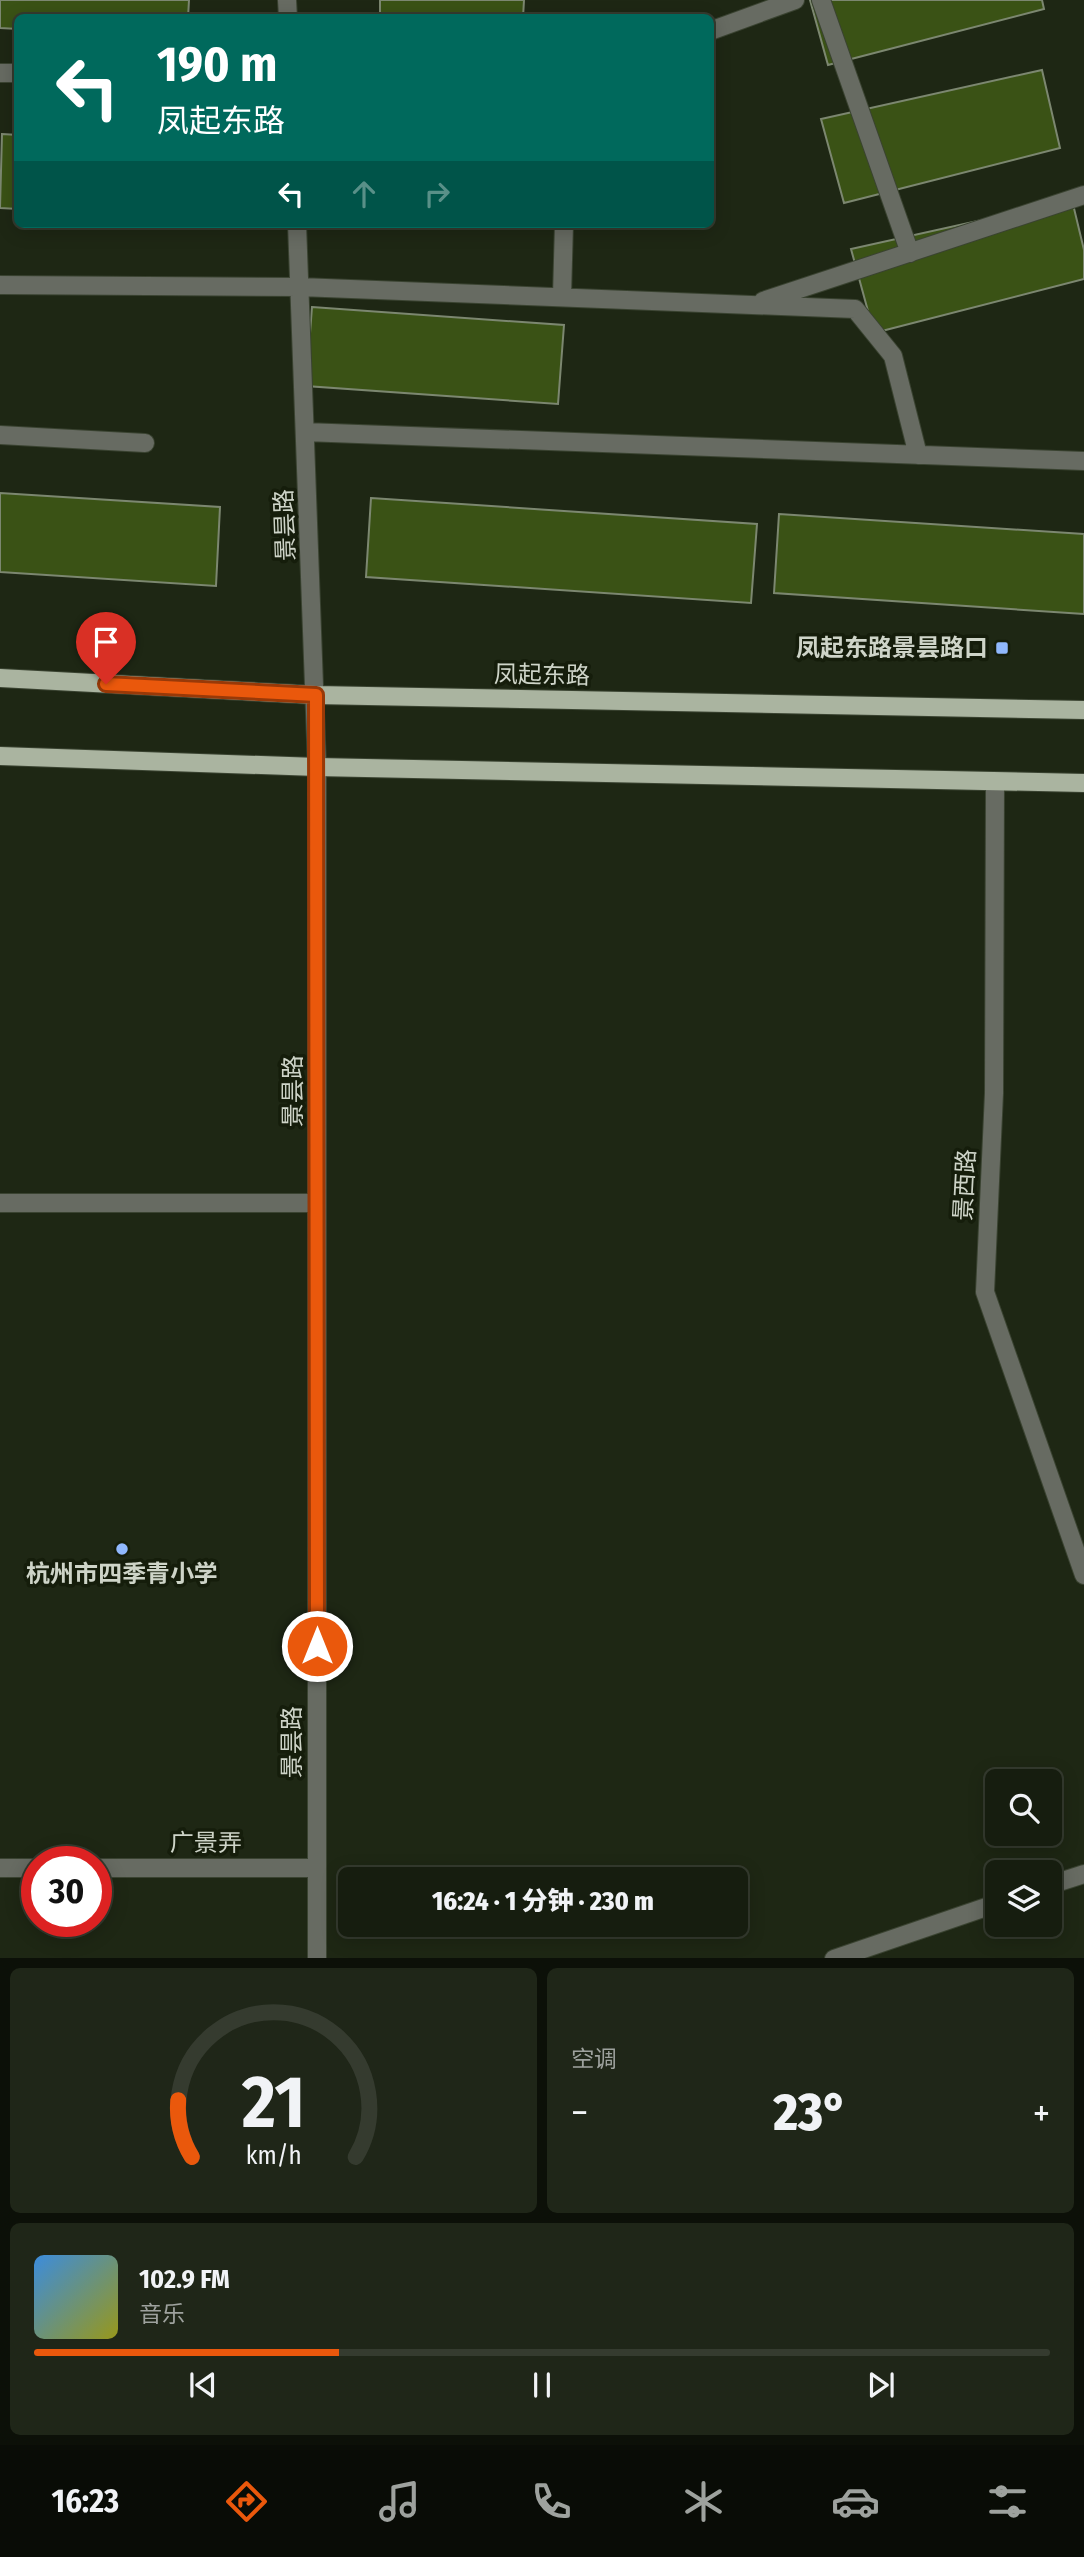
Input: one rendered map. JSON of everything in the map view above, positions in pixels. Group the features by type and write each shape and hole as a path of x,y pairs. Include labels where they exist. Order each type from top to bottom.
{"main road":[{"name":"凤起东路","path":"0,678 316,695 1084,710"},
{"path":"0,756 317,767 1084,783"}],"street":[{"path":"714,30 795,0"},
{"path":"821,0 910,253"},
{"path":"754,305 1084,195"},
{"name":"景昙路","path":"297,228 317,767 317,1958"},
{"path":"562,296 564,228"},
{"path":"0,285 299,287 855,309 893,356 918,455"},
{"path":"306,432 1084,461"},
{"path":"0,435 145,443"},
{"name":"景西路","path":"995,782 994,1093 985,1292 1084,1575"},
{"path":"0,1203 317,1203"},
{"path":"0,1868 21,1868"},
{"name":"广景弄","path":"112,1868 317,1868"},
{"path":"1062,1881 1084,1874"},
{"path":"834,1958 985,1907"}],"building":[{"path":"0,0 189,0 188,14 14,14 14,29 0,28"},
{"path":"380,0 524,0 523,14 380,14"},
{"path":"810,0 1042,0 1044,9 828,65"},
{"path":"1042,70 1060,148 844,203 821,119"},
{"path":"2,134 14,135 14,209 0,208"},
{"path":"1072,200 1084,250 1084,279 874,333 851,249"},
{"path":"312,307 564,325 558,404 306,386"},
{"path":"0,493 220,507 216,586 0,572"},
{"path":"371,498 757,524 751,603 366,577"},
{"path":"779,514 1084,534 1084,614 774,593"}],"place":[{"name":"凤起东路景昙路口","path":"1002,648"},
{"name":"杭州市四季青小学","path":"122,1549"}],"route":[{"path":"106,684 316,695 317,1646"}]}
